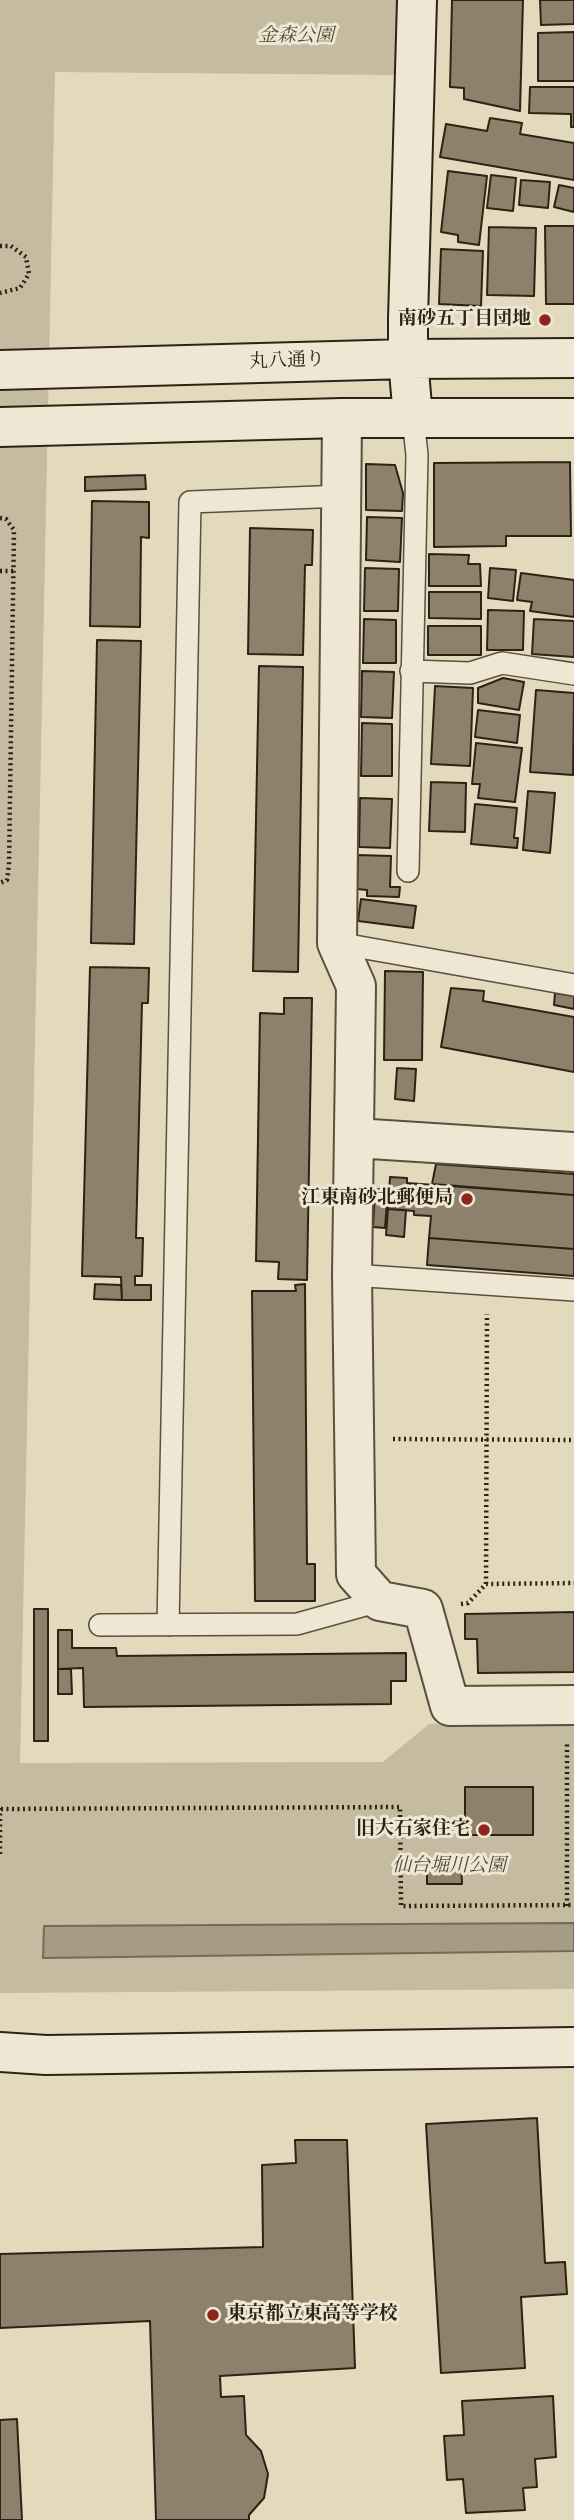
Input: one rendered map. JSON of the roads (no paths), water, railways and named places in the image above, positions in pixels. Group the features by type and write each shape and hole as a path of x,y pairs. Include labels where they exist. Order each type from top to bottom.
{"street":[{"path":"414,418 408,359 417,0"},
{"name":"丸八通り","path":"0,370 408,359 574,358"},
{"path":"0,427 342,418 574,418"},
{"path":"342,418 337,943 356,986 352,1275 356,1574 380,1601 423,1609 450,1706 570,1705"},
{"path":"355,1138 574,1152"},
{"path":"0,2052 46,2055 574,2048"}],"lane":[{"path":"408,871 417,455 414,418"},
{"path":"168,1625 190,502 343,496"},
{"path":"411,671 470,673 502,663 574,674"},
{"path":"337,943 574,985"},
{"path":"352,1275 574,1290"},
{"path":"100,1625 297,1623 380,1601"}],"place":[{"name":"南砂五丁目団地","path":"545,320"},
{"name":"江東南砂北郵便局","path":"467,1199"},
{"name":"旧大石家住宅","path":"484,1830"},
{"name":"東京都立東高等学校","path":"213,2315"}],"park label":[{"name":"金森公園","path":"296,37"},
{"name":"仙台堀川公園","path":"449,1867"}]}
